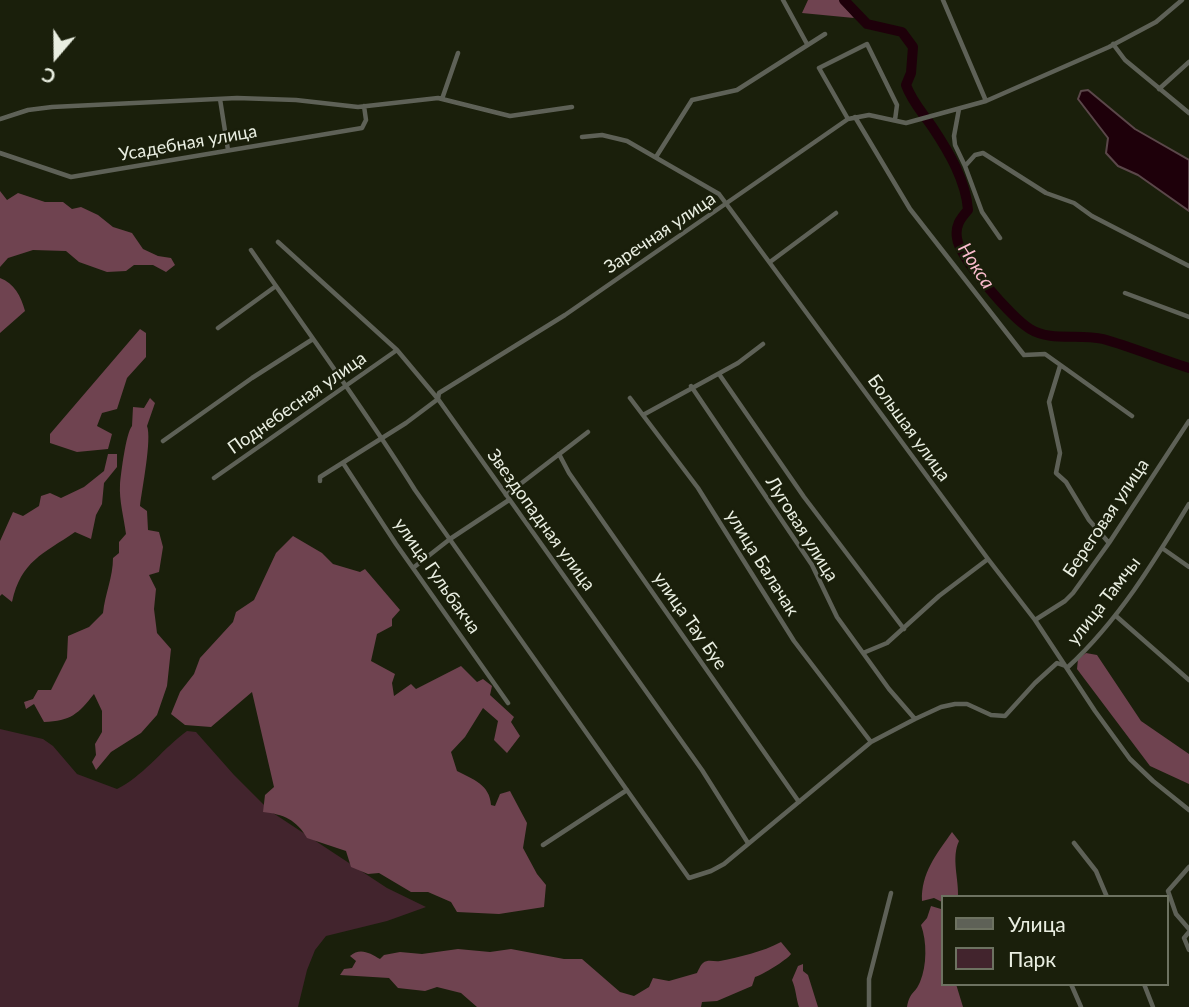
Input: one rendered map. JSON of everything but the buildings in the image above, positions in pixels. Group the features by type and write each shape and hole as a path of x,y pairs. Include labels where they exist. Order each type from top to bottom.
{"street":[{"path":"783,0 807,44"},
{"path":"943,0 986,101"},
{"path":"1000,238 982,212 955,145 959,109 986,101 1113,44 1156,22 1182,0"},
{"path":"656,157 692,100 737,90 825,34"},
{"path":"848,119 819,68 867,44 897,105 895,120"},
{"path":"1113,44 1125,60 1189,113"},
{"path":"442,99 458,53"},
{"path":"1160,89 1189,62"},
{"path":"220,99 228,150"},
{"name":"Усадебная улица","path":"0,119 28,110 52,107 220,99 296,100 364,106 442,99 510,116 572,107"},
{"name":"Усадебная улица","path":"0,153 71,177 362,128 366,120 364,106"},
{"name":"Заречная улица","path":"320,481 320,477 406,423 438,399 439,393 565,315 848,119 869,115 906,123 959,109"},
{"path":"855,117 910,209 1024,355 1045,354 1132,416"},
{"name":"Большая улица","path":"582,136 602,135 627,141 719,194 1035,620 1130,759 1189,810"},
{"path":"965,166 975,155 983,153 1046,193 1074,203 1092,216 1189,266"},
{"path":"770,262 836,213"},
{"name":"Звездопадная улица","path":"278,242 397,350 438,399 702,769 748,843"},
{"path":"251,250 382,437 415,490 627,790 544,845"},
{"path":"218,328 276,286"},
{"path":"1125,293 1189,317"},
{"path":"163,441 251,378 313,339"},
{"path":"643,415 691,386 738,363 763,344"},
{"name":"Поднебесная улица","path":"214,478 397,350"},
{"path":"1060,366 1049,402 1060,453 1056,473 1066,482 1089,520 1109,543"},
{"name":"Луговая улица","path":"719,374 803,497 904,629"},
{"name":"Луговая улица","path":"691,386 812,565 837,617 915,719"},
{"name":"улица Балачак","path":"630,398 698,488 794,641 871,743"},
{"name":"Береговая улица","path":"1035,620 1066,601 1109,543 1189,421"},
{"path":"413,568 588,432"},
{"name":"улица Тау Буе","path":"559,454 569,473 799,802"},
{"name":"улица Гульбакча","path":"343,463 508,703"},
{"name":"улица Тамчы","path":"627,790 689,878 711,871 724,864 871,743 915,719 941,707 955,704 967,704 991,715 1005,716 1057,663 1068,667 1094,644 1163,548 1189,504"},
{"path":"1163,548 1189,567"},
{"path":"863,653 887,643 939,596 988,559"},
{"path":"1116,616 1189,680"},
{"path":"1074,843 1096,872 1106,895"},
{"path":"1189,867 1168,891 1177,914 1189,930 1184,938 1189,950"},
{"path":"869,1007 869,979 891,893"},
{"path":"1072,986 1081,1007"},
{"path":"1145,986 1153,1007"}],"green space":[{"path":"0,729 43,739 53,746 77,774 117,789 135,777 187,731 196,732 270,811 387,888 426,907 387,921 326,936 315,950 307,970 298,1007 0,1007"}],"shaded area":[{"path":"808,0 839,0 854,18 802,13"},
{"path":"1088,90 1135,129 1189,160 1189,211 1138,175 1118,166 1106,153 1108,138 1078,99 1081,91"},
{"path":"0,191 7,200 18,193 45,202 63,202 72,209 81,207 98,215 113,227 132,233 143,249 171,258 175,265 166,272 153,265 134,265 126,271 107,272 79,262 66,251 33,250 8,258 0,267"},
{"path":"0,278 16,291 25,311 0,333"},
{"path":"140,329 146,333 146,357 127,378 117,409 102,413 97,426 112,434 108,449 77,452 50,443 50,434"},
{"path":"150,398 155,403 147,426 148,453 140,506 147,511 148,530 159,532 163,547 159,572 149,575 156,589 154,609 157,633 171,649 167,686 157,715 141,733 111,752 96,770 92,762 96,755 95,744 102,732 102,711 94,694 73,715 53,721 44,722 34,704 26,709 24,702 33,699 38,690 51,690 67,658 68,636 89,627 103,613 113,558 119,553 119,542 126,534 120,485 132,426 133,407 144,408"},
{"path":"108,454 117,454 117,467 104,483 102,504 96,515 91,539 75,532 43,553 27,568 12,602 2,594 0,596 0,541 13,512 23,516 39,506 41,496 50,493 61,498 84,487 104,471"},
{"path":"293,536 322,553 333,564 360,572 365,569 400,610 392,619 392,626 377,634 371,661 395,674 392,683 394,696 411,684 416,689 461,666 477,682 483,679 492,686 490,695 514,717 511,722 520,736 507,753 494,740 498,721 483,708 465,737 451,752 457,771 475,780 488,792 491,805 495,806 500,794 510,791 527,823 523,848 546,885 544,907 499,914 457,912 451,902 428,892 411,892 379,873 368,874 351,867 346,851 307,838 289,819 263,812 265,795 274,787 252,692 211,727 185,725 171,714 180,692 194,674 200,658 233,622 236,612 254,600 276,553"},
{"path":"1086,653 1097,655 1141,721 1189,754 1189,784 1150,766 1077,669 1078,659"},
{"path":"952,832 959,841 955,861 958,895 940,895 940,901 934,898 922,901 927,873"},
{"path":"931,906 940,909 940,986 957,986 963,1007 907,1007 924,969 925,946 921,925"},
{"path":"781,942 791,954 785,960 755,977 752,986 717,1001 702,1002 701,1007 477,1007 461,993 437,987 425,991 398,988 389,978 340,975 344,969 352,968 356,961 350,956 361,951 380,959 384,955 400,952 422,954 458,949 490,952 511,949 564,959 582,959 620,992 634,996 649,987 653,978 669,981 697,973 705,962 743,956"},
{"path":"803,964 803,971 808,975 818,1007 799,1007 792,980 798,966"}],"waterway":[{"name":"Нокса","path":"844,0 867,24 902,32 913,47 911,73 906,85 951,157 967,199 968,210 957,226 960,247 976,273 1000,301 1022,323 1038,333 1103,339 1189,368"}]}
